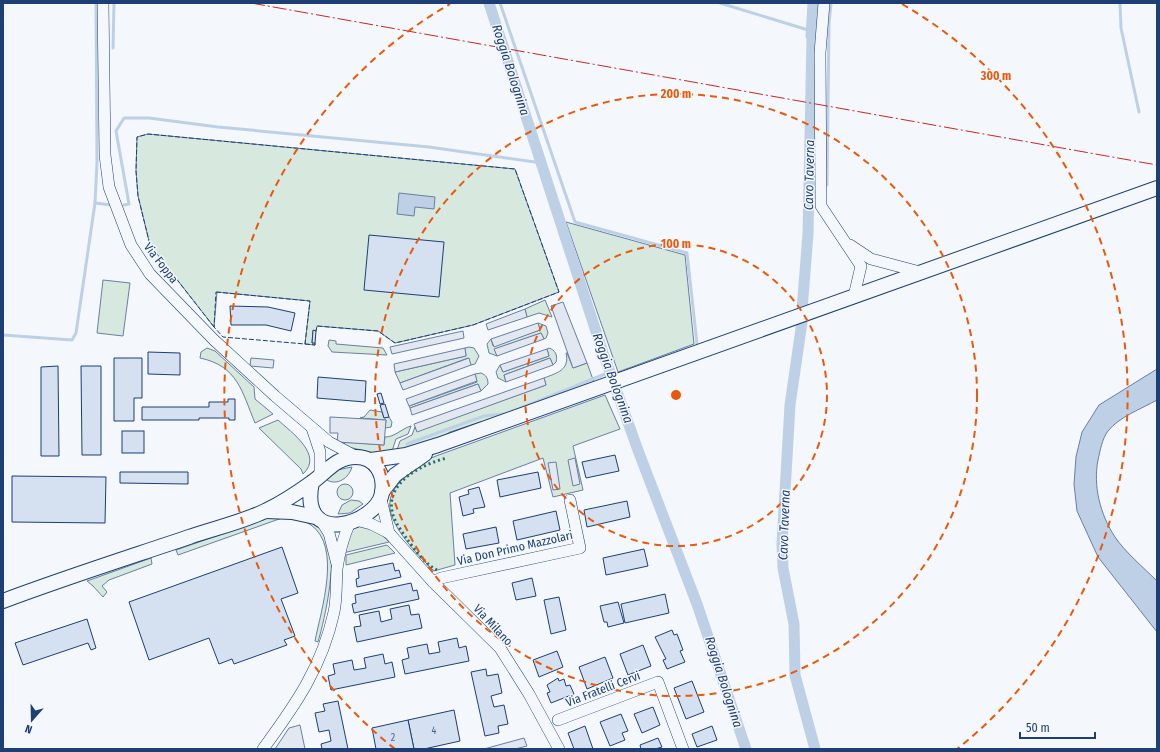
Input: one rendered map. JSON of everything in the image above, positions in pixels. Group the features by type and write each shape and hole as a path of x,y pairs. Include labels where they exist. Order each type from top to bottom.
{"main road":[{"path":"3,601 266,511 316,478 341,459 357,457 371,460 406,455 438,445 1157,188"},
{"path":"266,511 292,512 318,518 333,525 353,521 373,508 395,475 405,466 438,445"},
{"path":"371,460 380,470 383,481 382,496"},
{"path":"316,478 310,491 311,510 318,518"}],"street":[{"name":"Via Foppa","path":"103,3 105,155 109,187 131,245 150,274 210,336 329,442 357,457"},
{"path":"824,3 820,53 821,206 861,266 854,296"},
{"path":"843,240 871,259 920,272"},
{"path":"312,427 320,452 316,478"},
{"name":"Via Milano","path":"382,496 389,533"},
{"name":"Via Don Primo Mazzolari","path":"433,582 441,578 580,548 570,500"},
{"path":"318,518 329,533 338,566"},
{"path":"263,749 308,685 325,646 334,610 338,566 345,533 353,521"},
{"name":"Via Milano","path":"353,521 371,524 389,533 433,582 500,648 529,694 559,749"},
{"name":"Via Fratelli Cervi","path":"558,720 658,682 683,749"}],"shaded area":[{"path":"148,134 515,169 559,292 473,325 395,343 378,331 317,326 316,331 313,331 312,343 315,343 315,345 305,344 310,301 217,292 214,327 150,245 138,196 136,171 137,137"},
{"path":"566,222 685,255 694,344 618,372"},
{"path":"103,280 130,283 123,336 97,333"},
{"path":"545,300 552,317 539,313 527,317 525,309"},
{"path":"563,302 587,363 573,368 551,306"},
{"path":"525,309 527,317 488,330 486,324"},
{"path":"538,323 546,326 548,333 546,338 544,339 541,333 495,349 497,356 489,353 487,344 491,339 493,346 540,330"},
{"path":"538,323 540,330 494,347 491,339"},
{"path":"463,331 464,338 392,354 390,347"},
{"path":"541,333 544,339 497,356 494,349"},
{"path":"329,340 336,341 336,344 383,348 387,355 332,352 328,346"},
{"path":"207,348 215,351 254,387 255,399 273,414 255,423 242,391 231,374 223,367 200,358 201,352"},
{"path":"465,348 474,348 479,356 475,364 471,365 468,358 400,383 395,372 466,356"},
{"path":"465,348 466,356 395,372 394,364"},
{"path":"549,348 554,351 557,359 553,365 550,358 504,375 506,382 498,378 496,372 500,365 503,372 549,356 547,349"},
{"path":"547,349 549,356 503,372 500,365"},
{"path":"566,353 573,368 587,363 595,385 506,418 480,422 450,432 432,443 396,453 400,441 412,435 415,427 417,431 546,385 544,378 558,372 564,367 567,359"},
{"path":"251,358 274,360 273,368 250,366"},
{"path":"469,358 471,365 403,390 400,383"},
{"path":"550,358 553,365 506,382 504,375"},
{"path":"481,373 488,380 488,384 481,391 478,384 410,408 409,406 477,382 475,374"},
{"path":"475,374 477,381 409,406 406,399"},
{"path":"544,378 546,385 417,432 414,424"},
{"path":"478,384 481,391 412,415 410,408"},
{"path":"605,395 620,429 573,446 583,490 553,497 543,458 450,493 455,565 434,571 413,549 398,530 390,510 391,495 402,480 400,477 417,464"},
{"path":"370,410 382,412 384,418 389,417 392,422 391,427 385,428 386,420 360,418 364,417"},
{"path":"330,417 386,420 384,445 337,442 338,433 330,433"},
{"path":"278,420 297,437 308,452 310,459 308,467 303,474 301,469 259,428"},
{"path":"411,426 408,434 396,439 392,451 374,453 344,446 345,442 384,445 385,437 392,436"},
{"path":"575,458 580,484 573,486 568,460"},
{"path":"556,462 560,489 553,490 548,463"},
{"path":"352,467 348,475 342,480 331,482 327,480 337,470"},
{"path":"345,484 351,486 353,492 351,498 345,500 339,498 337,492 339,486"},
{"path":"351,500 359,501 363,504 350,513 338,514 342,505"},
{"path":"274,516 308,519 320,526 325,531 329,541 331,554 330,586 318,642 315,641 325,596 327,563 326,548 320,535 311,525 297,519 282,518 178,555 176,550"},
{"path":"358,526 366,527 375,531 389,542 343,553 351,531"},
{"path":"387,545 395,553 346,565 346,555"},
{"path":"151,558 152,564 109,580 102,586 107,592 103,597 87,581"},
{"path":"300,725 305,749 275,749 289,728"},
{"path":"524,738 527,746 515,749 484,749"}],"water":[{"path":"399,193 435,197 434,209 415,207 414,216 397,214"},
{"path":"1157,369 1157,400 1124,417 1108,431 1100,449 1096,480 1099,500 1105,519 1115,537 1129,554 1157,581 1157,632 1098,557 1077,511 1074,484 1076,457 1082,432 1099,405"}],"building":[{"path":"369,235 444,242 439,297 364,290"},
{"path":"230,306 268,307 295,313 291,331 266,325 231,325"},
{"path":"313,330 316,331 315,343 312,343"},
{"path":"148,352 180,353 180,375 148,374"},
{"path":"114,358 142,358 142,398 134,398 134,421 114,421"},
{"path":"58,366 59,456 41,456 41,367"},
{"path":"81,366 101,366 101,455 82,455"},
{"path":"318,377 366,381 365,402 317,398"},
{"path":"381,393 384,403 380,404 377,394"},
{"path":"228,399 235,399 235,420 229,420 229,418 199,418 199,420 142,420 142,407 209,407 209,402 228,402"},
{"path":"385,404 389,417 384,418 380,405"},
{"path":"122,431 144,431 144,453 122,453"},
{"path":"615,455 619,471 586,478 582,462"},
{"path":"120,472 188,472 188,484 120,483"},
{"path":"538,472 541,488 500,497 497,480"},
{"path":"12,476 106,477 105,523 12,522"},
{"path":"479,487 485,507 473,509 474,513 463,516 459,497 469,494 468,490"},
{"path":"627,501 630,517 587,527 584,510"},
{"path":"556,511 560,530 517,540 513,521"},
{"path":"496,527 499,543 466,549 463,534"},
{"path":"282,547 298,593 281,599 295,636 284,640 287,645 234,664 232,659 219,664 209,638 149,660 129,602"},
{"path":"644,549 648,566 606,575 603,558"},
{"path":"393,563 395,571 399,570 401,577 357,587 356,579 359,578 358,570"},
{"path":"532,578 536,596 516,600 512,583"},
{"path":"411,583 413,591 417,590 419,599 354,613 352,604 356,603 355,595"},
{"path":"665,594 669,613 625,623 621,604"},
{"path":"559,597 566,630 551,634 544,600"},
{"path":"618,602 624,623 608,627 607,622 604,622 600,606"},
{"path":"409,605 411,615 419,614 422,628 357,642 354,627 361,626 359,615 379,611 381,622 392,619 390,609"},
{"path":"87,619 96,648 91,650 88,643 23,665 15,643"},
{"path":"672,630 674,635 677,634 683,650 680,651 685,662 667,669 663,660 666,659 655,637"},
{"path":"457,638 459,648 466,646 469,661 405,674 402,660 409,658 407,648 427,644 429,654 440,652 438,642"},
{"path":"643,645 651,666 628,675 620,654"},
{"path":"557,651 563,667 539,677 533,660"},
{"path":"383,654 385,664 392,662 395,677 331,690 328,676 335,674 333,664 352,660 354,670 366,668 364,658"},
{"path":"605,657 613,678 587,689 579,667"},
{"path":"486,669 487,676 498,674 502,693 491,696 494,707 504,705 508,724 498,726 499,733 485,736 471,672"},
{"path":"558,678 559,681 564,679 566,686 570,685 574,694 551,703 547,693 550,692 547,685"},
{"path":"692,681 704,712 686,719 674,688"},
{"path":"338,701 348,749 322,749 321,744 331,741 329,730 319,732 315,713 325,711 323,704"},
{"path":"653,707 660,725 642,733 634,714"},
{"path":"454,710 460,741 424,749 414,749 408,720"},
{"path":"621,714 628,731 622,733 625,740 610,746 600,722"},
{"path":"408,720 414,749 376,749 372,728"},
{"path":"585,726 593,749 574,749 568,733"},
{"path":"712,726 717,740 697,747 692,734"},
{"path":"658,738 662,747 655,749 641,749 640,745"}],"waterway":[{"path":"3,335 72,340 76,333 95,203 97,162 96,3"},
{"path":"113,48 114,3"},
{"name":"Roggia Bolognina","path":"489,3 603,353 639,453 697,604 746,749"},
{"path":"500,3 575,222 687,253 697,344"},
{"path":"720,3 818,33"},
{"name":"Cavo Taverna","path":"811,36 813,3"},
{"path":"827,185 829,23 831,3"},
{"path":"1120,3 1121,28 1139,112"},
{"name":"Cavo Taverna","path":"802,310 808,234 812,40"},
{"path":"124,205 129,204 116,131 124,118 149,118 218,127 429,147 542,163"},
{"path":"95,203 111,205"},
{"name":"Cavo Taverna","path":"802,322 790,405 782,544 783,568 794,624 795,675 815,749"},
{"path":"511,412 610,372"},
{"path":"407,444 484,416 504,414"}],"hedge":[{"path":"437,570 420,556 403,534 394,518 391,504 394,493 399,484 407,477 416,470 447,458"}],"fence":[{"path":"214,327 150,245 138,196 136,171 137,137 148,134 515,169 559,292 473,325 395,343 378,331 317,326 316,331"},
{"path":"216,292 310,301 305,344 223,337 214,327 216,292"},
{"path":"305,344 315,345 315,343"}],"power":[{"path":"251,3 1157,165"}]}
